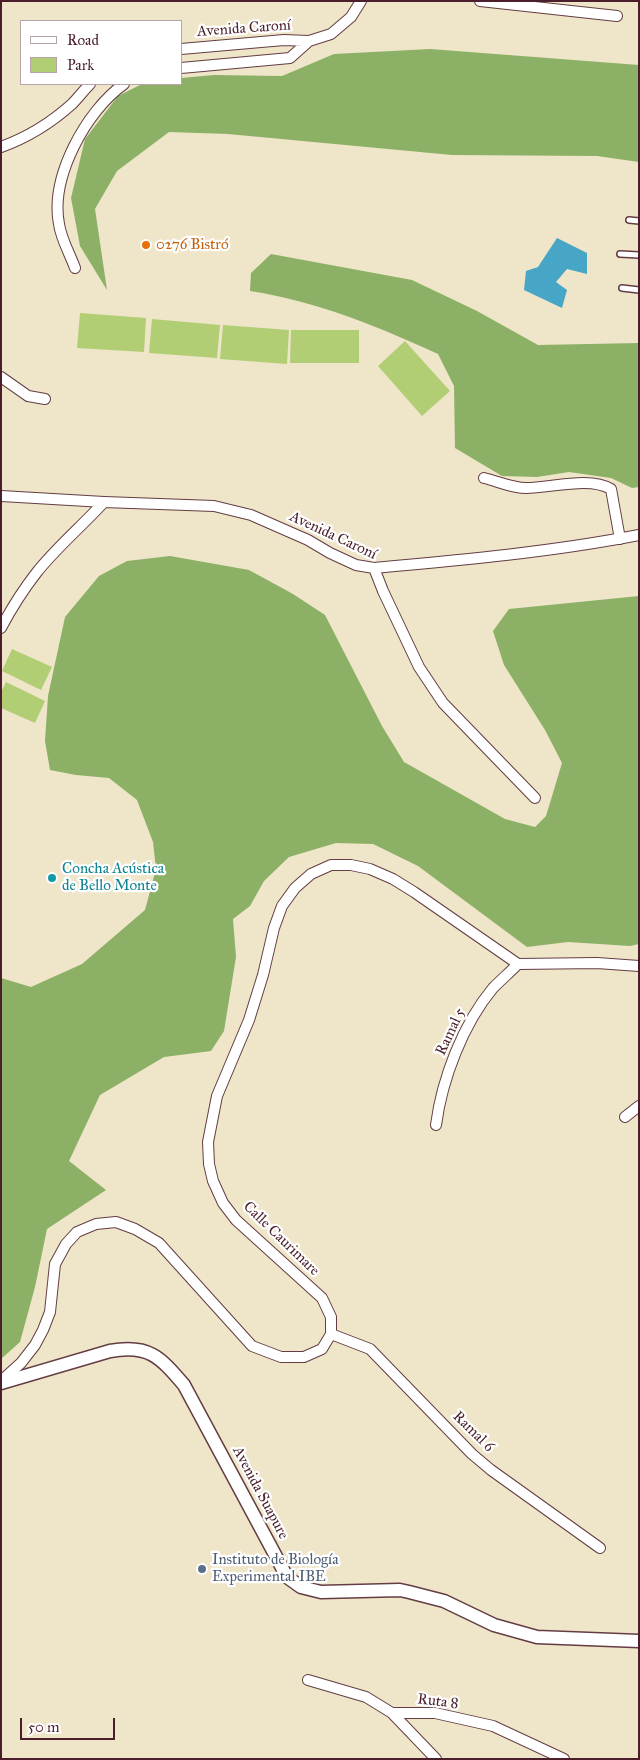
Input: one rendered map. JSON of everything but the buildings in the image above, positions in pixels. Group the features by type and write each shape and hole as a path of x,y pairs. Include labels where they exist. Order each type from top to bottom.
{"street":[{"name":"Avenida Caroní","path":"182,68 290,58 309,42 332,34 351,17 361,1"},
{"path":"480,1 617,16"},
{"name":"Avenida Caroní","path":"182,49 284,40 309,42"},
{"path":"1,147 24,137 51,120 71,104 89,85"},
{"path":"75,268 59,225 58,199 63,176 84,127 116,89 122,85"},
{"path":"1,377 28,396 45,399"},
{"path":"484,478 524,488 602,484 611,490 620,539"},
{"name":"Avenida Caroní","path":"1,496 214,506 250,514 308,540 356,565 374,568 382,591 419,667 443,704 535,798"},
{"path":"1,628 16,601 36,573 104,502"},
{"path":"374,568 503,556 639,535"},
{"name":"Calle Caurimare","path":"331,1334 331,1317 322,1298 236,1220 223,1203 208,1164 208,1142 217,1096 249,1020 263,975 274,928 282,906 295,888 311,874 331,865 351,865 370,869 393,879 414,892 518,964"},
{"path":"518,964 597,963 639,966"},
{"name":"Ramal 5","path":"436,1125 438,1107 449,1071 464,1035 476,1012 493,988 518,964"},
{"path":"625,1117 639,1106"},
{"path":"1,1382 21,1363 35,1345 43,1330 50,1312 55,1264 66,1244 77,1232 96,1224 116,1222 135,1229 159,1243 252,1346 281,1357 304,1357 322,1349 331,1334"},
{"name":"Ramal 6","path":"331,1334 370,1349 472,1454 491,1470 600,1548"},
{"name":"Avenida Suapure","path":"1,1382 110,1351 124,1348 139,1349 166,1364 184,1385 287,1577 301,1587 321,1592 400,1590 444,1601 494,1625 538,1637 639,1641"},
{"path":"308,1680 366,1697 392,1713 436,1759"},
{"name":"Ruta 8","path":"392,1713 435,1713 493,1726 564,1759"}],"lane":[{"path":"629,220 639,221"},
{"path":"620,254 639,255"},
{"path":"622,288 639,290"}],"green space":[{"path":"430,49 639,65 639,162 597,156 452,155 228,134 169,132 117,171 95,209 107,290 80,246 71,198 85,139 118,96 140,85 182,85 182,78 214,75 282,76 334,54"},
{"path":"271,254 412,280 477,311 538,345 639,343 639,487 632,488 611,478 569,472 537,477 502,476 455,448 454,386 438,354 346,316 299,301 250,291 251,273"},
{"path":"80,313 146,318 144,352 77,348"},
{"path":"152,319 220,325 217,358 149,353"},
{"path":"223,325 289,330 287,364 220,359"},
{"path":"291,330 359,330 359,363 290,363"},
{"path":"405,341 450,391 422,416 378,366"},
{"path":"170,556 249,570 293,594 325,615 382,726 404,762 505,819 535,827 546,816 562,763 545,730 504,665 493,631 509,609 639,596 639,944 630,946 568,942 527,947 418,866 373,844 336,843 289,857 264,881 250,906 233,919 236,957 224,1031 211,1051 164,1057 100,1095 69,1161 106,1190 47,1229 35,1287 20,1342 1,1359 1,978 31,987 82,964 145,910 156,869 153,842 137,800 109,778 50,770 45,741 48,696 65,617 99,576 127,561"},
{"path":"12,649 52,667 41,690 2,671"},
{"path":"6,682 45,701 35,723 1,708 1,692"}],"water":[{"path":"557,238 587,253 587,274 567,269 556,282 567,290 562,308 524,290 526,271 538,267"}],"place":[{"name":"0276 Bistró","path":"146,245"},
{"name":"Concha Acústica de Bello Monte","path":"52,878"},
{"name":"Instituto de Biología Experimental IBE","path":"202,1569"}]}
